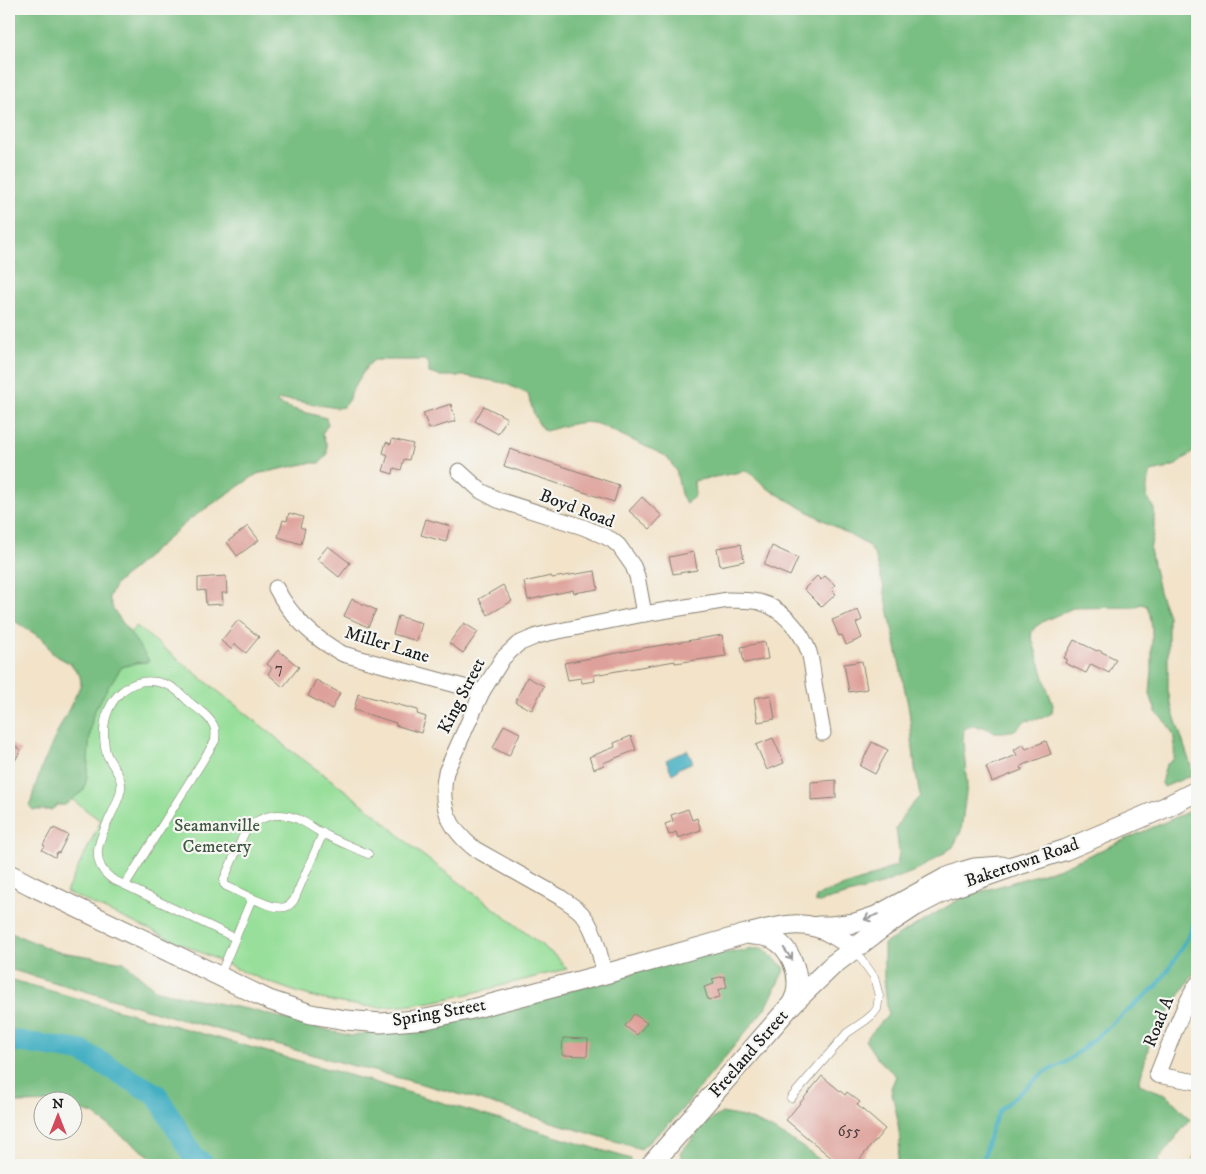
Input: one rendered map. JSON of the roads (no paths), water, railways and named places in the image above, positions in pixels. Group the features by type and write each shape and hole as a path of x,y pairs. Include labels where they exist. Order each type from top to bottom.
{"main road":[{"name":"Bakertown Road","path":"854,949 891,922 931,897 970,881 1065,850 1166,807 1197,791"},
{"name":"Freeland Street","path":"651,1165 792,1004 820,976 854,949"}],"street":[{"name":"Boyd Road","path":"459,470 481,492 498,500 583,527 612,540 619,546 633,566 637,576 644,614"},
{"name":"Miller Lane","path":"276,588 290,610 308,630 343,654 482,692"},
{"name":"King Street","path":"605,974 589,923 582,914 574,906 465,842 448,816 444,804 446,772 482,692 503,658 518,644 536,636 549,633 728,600 760,603 775,609 785,616 799,633 809,653 823,733"},
{"path":"814,926 845,925 876,916 945,878 964,870 1014,866"},
{"name":"Spring Street","path":"9,874 269,1000 311,1014 346,1020 381,1023 426,1019 460,1012 746,934 793,924 814,926 830,932 854,949"},
{"path":"746,934 774,939 788,953 796,971 796,992 792,1004"},
{"name":"Road A","path":"1197,984 1180,1016 1158,1075 1197,1082"}],"lane":[{"path":"125,886 215,741 215,729 209,719 172,687 163,683 144,682 133,684 118,694 110,706 104,729 105,748 120,777 122,788 99,843 97,850 98,858 107,876 125,886 235,938"},
{"path":"323,833 294,900 284,908 275,907 252,898 224,884 224,879 244,834 259,819 268,816 283,815 300,820 368,854"},
{"path":"219,977 252,898"},
{"path":"791,1098 847,1033 866,1020 877,1009 879,996 877,984 854,949"}],"water":[{"path":"687,750 693,762 677,769 672,774 666,760"}],"waterway":[{"path":"982,1165 991,1130 1000,1110 1043,1073 1066,1062 1157,986 1187,939 1197,917"},
{"path":"9,1040 81,1051 157,1095 193,1156 204,1165"}],"park label":[{"name":"Seamanville Cemetery","path":"217,836"}]}
